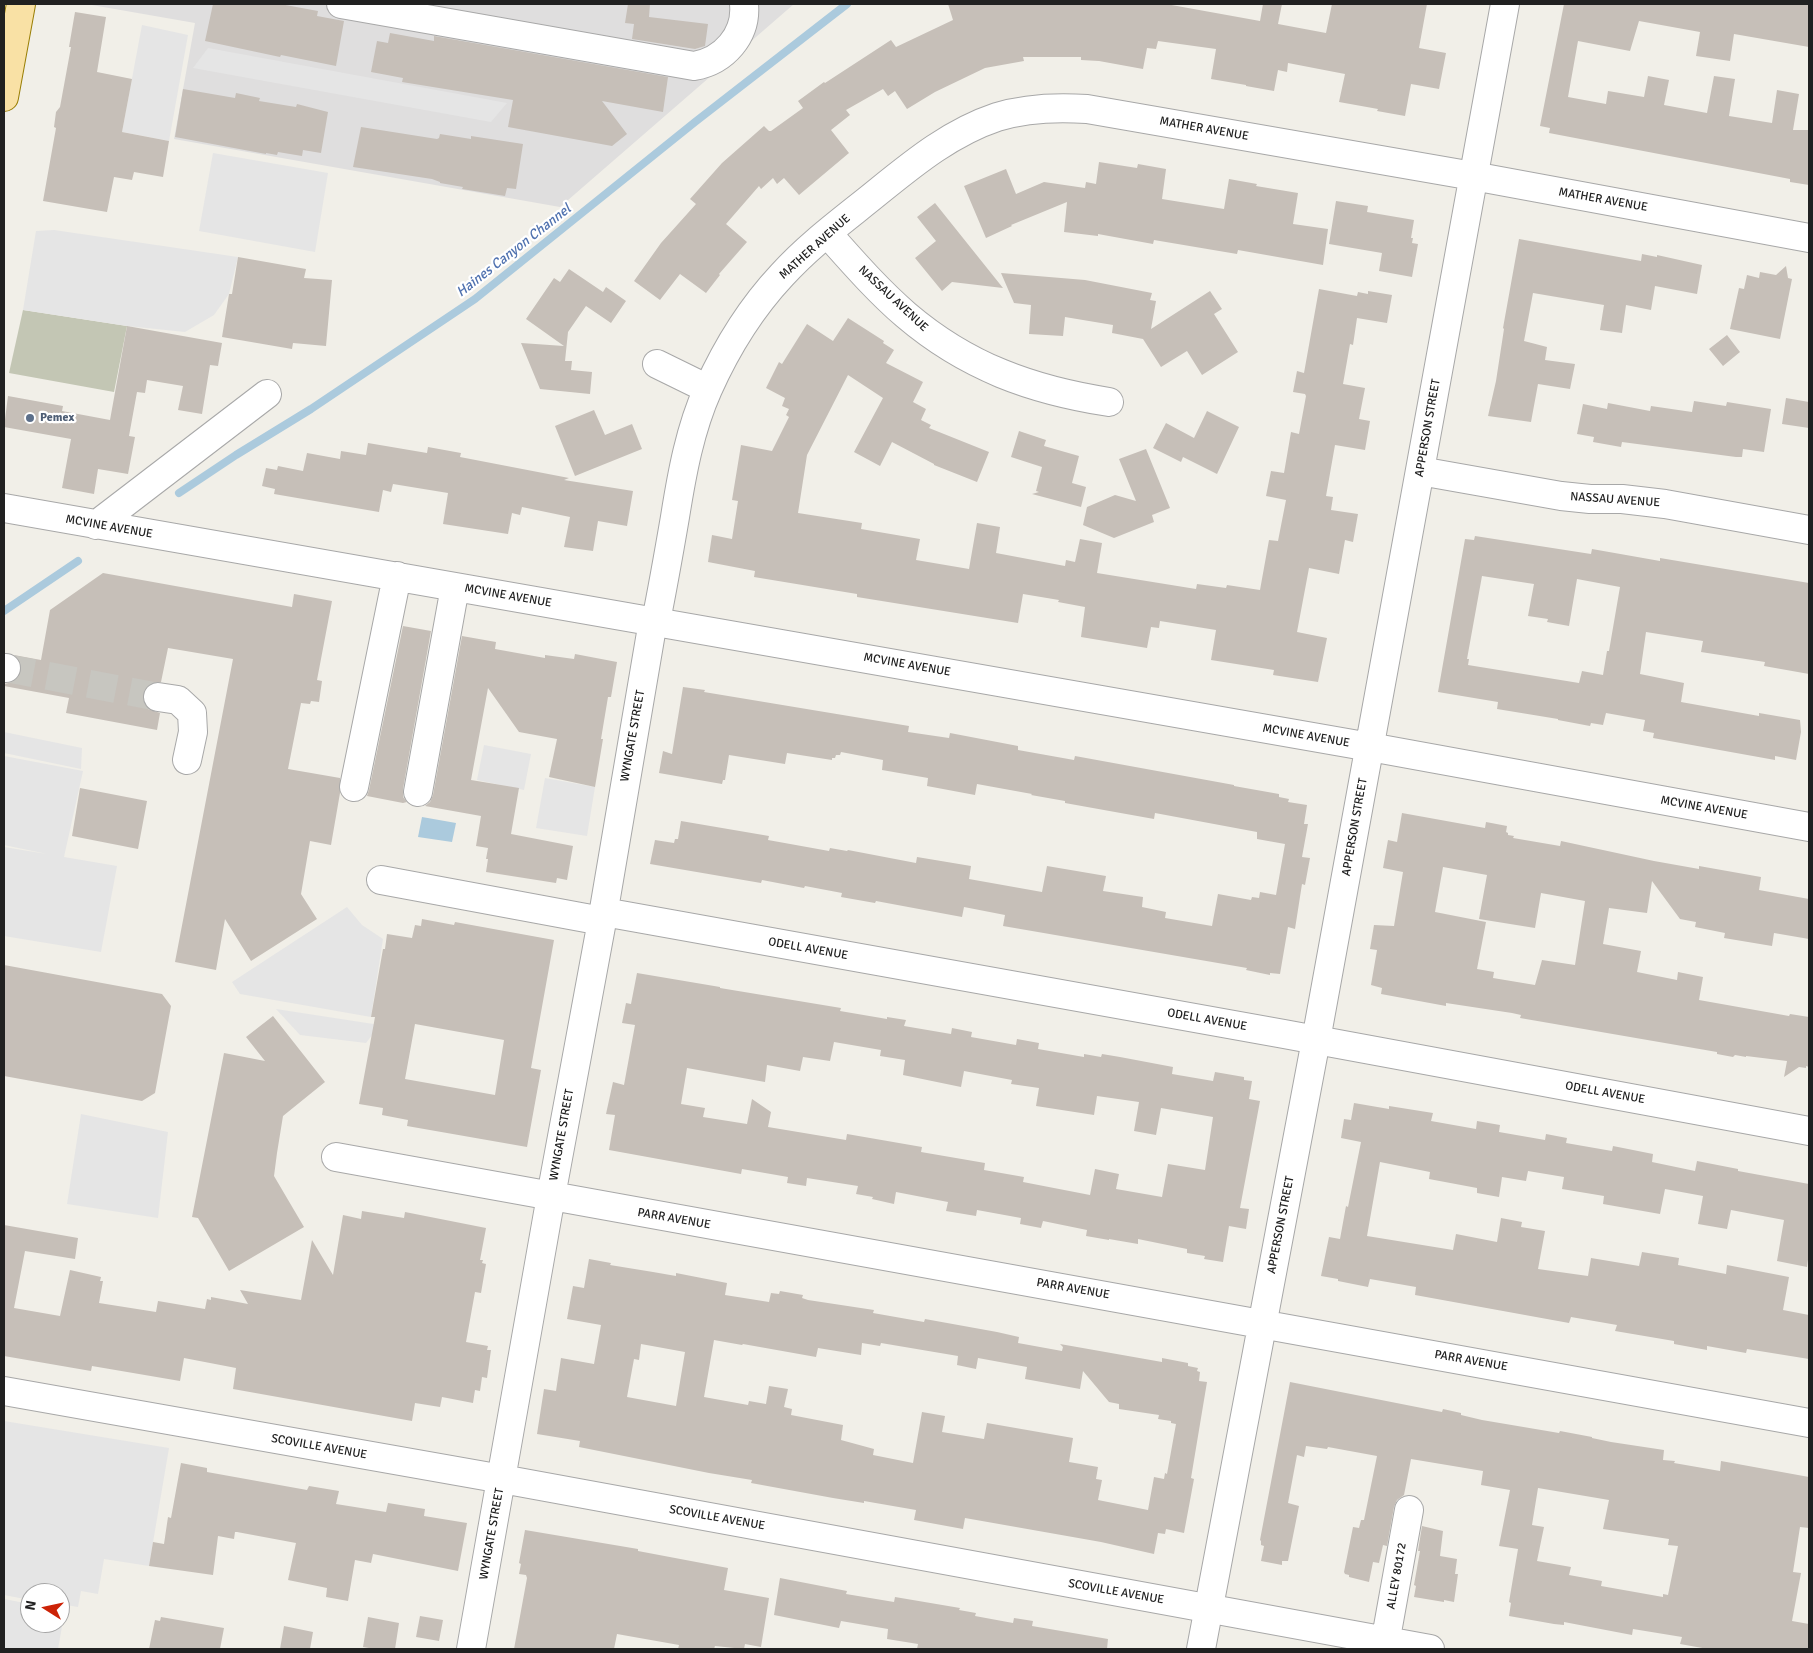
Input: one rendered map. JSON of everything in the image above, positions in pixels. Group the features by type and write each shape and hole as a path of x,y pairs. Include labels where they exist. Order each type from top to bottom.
{"main road":[{"path":"4,97 21,4"}],"street":[{"path":"341,4 694,66 703,65 714,59 734,43 744,19 744,4"},
{"name":"APPERSON STREET","path":"1201,1649 1316,1040 1505,4"},
{"name":"MATHER AVENUE","path":"655,621 681,478 691,435 708,390 738,335 761,300 781,276 827,233 943,142 971,127 998,117 1027,110 1050,108 1087,109 1473,176 1809,238"},
{"name":"NASSAU AVENUE","path":"827,233 879,290 906,315 962,354 986,368 1018,381 1080,398 1109,402"},
{"path":"657,364 708,390"},
{"path":"96,525 267,394"},
{"name":"NASSAU AVENUE","path":"1420,471 1561,496 1657,503 1809,530"},
{"name":"MCVINE AVENUE","path":"4,508 1370,747 1809,828"},
{"path":"354,786 397,576"},
{"path":"418,792 455,587"},
{"name":"WYNGATE STREET","path":"471,1649 655,621"},
{"path":"158,697 178,700 192,713 193,732 187,760"},
{"name":"ODELL AVENUE","path":"381,880 603,916 1316,1040 1809,1131"},
{"name":"PARR AVENUE","path":"336,1157 1809,1423"},
{"name":"SCOVILLE AVENUE","path":"4,1391 502,1479 1209,1609 1385,1645 1430,1649"},
{"name":"ALLEY 80172","path":"1385,1645 1409,1510"}],"shaded area":[{"path":"86,4 794,4 560,207 174,139 195,23"},
{"path":"142,25 188,35 169,141 122,132"},
{"path":"208,48 507,103 491,122 193,68"},
{"path":"213,153 328,173 315,252 199,231"},
{"path":"54,230 238,257 229,294 214,315 185,332 127,326 23,310 36,231"},
{"path":"23,310 127,326 114,392 9,373"},
{"path":"4,732 82,748 81,769 4,753"},
{"path":"484,745 531,754 524,790 477,780"},
{"path":"4,756 83,771 64,857 117,866 101,952 4,936 4,847 47,854 4,845"},
{"path":"545,778 595,787 587,836 536,828"},
{"path":"347,907 362,925 383,939 371,1017 240,994 232,982"},
{"path":"276,1009 380,1025 366,1043 300,1035"},
{"path":"81,1114 168,1132 158,1218 67,1204"},
{"path":"4,1421 169,1448 149,1566 104,1559 98,1594 81,1591 78,1607 70,1606 70,1583 20,1583 20,1598 4,1595"},
{"path":"4,1599 20,1602 20,1633 61,1633 58,1649 4,1649"}],"water":[{"path":"422,817 456,823 452,842 418,837"}],"building":[{"path":"213,4 280,4 318,11 317,16 344,21 336,66 281,55 280,57 205,41"},
{"path":"628,4 650,4 649,17 708,24 705,46 695,49 632,39 634,24 625,23"},
{"path":"948,4 1166,4 1260,21 1263,4 1282,4 1278,24 1326,33 1332,4 1427,4 1419,48 1446,53 1439,89 1411,84 1405,116 1339,102 1345,74 1288,63 1287,72 1278,70 1274,91 1211,79 1216,49 1158,41 1156,49 1147,48 1143,69 1099,61 1081,60 1081,57 1023,57 1024,61 985,68 935,92 907,109 895,91 888,96 883,89 846,110 850,115 831,130 849,153 799,195 784,178 777,184 773,178 761,189 759,186 726,224 747,242 719,274 706,293 680,274 660,300 634,281 661,243 696,204 690,199 722,163 764,126 771,131 803,108 798,101 824,82 891,40 896,47 953,20"},
{"path":"1564,4 1809,4 1809,47 1734,34 1730,61 1696,56 1700,32 1639,21 1630,51 1578,41 1568,97 1606,104 1608,91 1644,97 1648,76 1669,80 1664,105 1707,113 1714,76 1735,79 1729,116 1772,123 1777,90 1799,94 1793,130 1809,130 1809,185 1790,182 1790,179 1549,133 1550,128 1540,126"},
{"path":"75,12 106,17 97,72 132,79 122,132 169,141 163,177 134,172 132,180 114,177 107,212 43,201 56,128 54,127 56,112 60,107 71,47 69,47"},
{"path":"390,33 434,41 434,36 668,77 663,112 602,101 627,134 612,146 508,127 513,100 402,82 403,78 371,72 377,41 388,43"},
{"path":"183,89 235,98 236,93 260,98 259,101 296,107 297,104 328,112 321,153 303,150 302,156 278,152 277,155 266,154 175,137"},
{"path":"361,127 437,139 440,134 471,139 471,136 523,144 516,189 507,188 505,196 462,189 463,187 440,183 432,179 353,167"},
{"path":"1099,162 1137,168 1138,164 1166,169 1162,199 1224,209 1229,179 1298,193 1293,224 1328,229 1323,265 1238,250 1237,254 1154,240 1153,244 1098,234 1098,236 1064,232 1067,202 1011,225 986,238 964,186 1006,169 1016,194 1044,182 1085,188 1086,182 1096,184"},
{"path":"1336,201 1368,206 1367,212 1414,220 1411,238 1413,238 1412,243 1418,244 1412,277 1379,271 1382,253 1329,244"},
{"path":"935,203 1003,288 952,282 942,291 915,258 936,241 917,217"},
{"path":"1519,239 1641,261 1642,254 1657,257 1657,255 1702,265 1697,294 1655,286 1651,310 1626,305 1622,333 1600,330 1604,305 1533,293 1524,341 1547,347 1545,360 1575,364 1570,389 1538,384 1531,422 1488,416 1496,381 1503,328"},
{"path":"238,257 306,269 304,278 332,280 326,346 293,343 292,349 222,337 229,294 232,294"},
{"path":"1786,266 1788,278 1792,279 1780,339 1730,329 1739,288 1744,289 1747,275 1759,278 1760,272 1776,275"},
{"path":"569,269 603,292 606,287 626,301 611,323 586,306 568,332 565,361 572,361 571,370 592,372 590,394 540,389 521,343 564,346 526,319 554,278 560,282"},
{"path":"1001,273 1085,280 1152,293 1150,300 1156,301 1151,329 1210,291 1222,309 1214,314 1238,352 1202,375 1187,351 1161,367 1143,339 1112,333 1113,325 1065,317 1063,336 1029,334 1031,305 1014,303"},
{"path":"1319,289 1357,296 1358,292 1368,294 1368,291 1392,295 1387,323 1357,318 1353,345 1350,344 1343,384 1365,388 1359,419 1370,421 1365,450 1335,445 1326,496 1333,497 1331,510 1358,514 1353,542 1345,540 1339,574 1309,568 1297,632 1327,638 1318,682 1273,675 1274,670 1211,660 1216,630 1160,621 1159,628 1151,627 1147,648 1081,637 1085,607 1058,602 1059,600 1023,594 1018,623 857,597 857,594 754,577 755,571 708,562 712,535 732,539 738,501 732,500 741,445 772,451 789,417 786,415 789,409 782,406 785,398 766,388 779,362 782,364 807,324 833,341 848,318 884,341 883,343 894,350 886,363 923,382 913,402 926,409 921,420 931,425 929,428 989,452 977,482 934,465 892,442 880,466 854,452 883,398 848,375 807,455 798,513 862,523 861,529 920,539 916,560 969,569 977,523 1000,527 996,553 1065,566 1066,560 1075,562 1080,539 1102,543 1097,573 1196,589 1197,584 1226,588 1227,585 1260,590 1269,540 1278,541 1286,500 1266,496 1271,471 1284,473 1291,432 1299,434 1306,396 1305,394 1293,392 1297,371 1304,373"},
{"path":"127,326 222,343 218,366 210,365 202,414 178,410 183,386 147,380 145,393 137,392 129,436 135,437 128,474 98,469 94,494 62,488 71,439 4,427 8,396 63,406 62,411 110,420"},
{"path":"1727,335 1740,352 1723,366 1709,349"},
{"path":"1786,398 1809,402 1809,428 1782,424"},
{"path":"1694,401 1726,406 1727,402 1771,409 1764,452 1743,449 1742,457 1736,457 1622,442 1621,447 1593,442 1594,437 1577,434 1583,404 1607,409 1608,403 1650,411 1651,406 1692,412"},
{"path":"594,410 605,435 632,424 642,449 575,476 555,426"},
{"path":"1207,411 1239,427 1217,474 1183,457 1181,462 1153,448 1166,423 1194,438"},
{"path":"1019,431 1046,440 1044,446 1079,456 1072,483 1086,487 1081,507 1032,494 1039,492 1036,491 1042,467 1011,457"},
{"path":"368,443 427,453 428,447 461,453 460,457 569,478 564,480 633,491 627,526 598,521 593,551 564,547 570,517 522,507 520,515 512,513 508,534 443,524 448,493 393,484 391,492 383,490 379,512 274,494 275,489 262,486 266,468 277,470 278,466 303,471 307,453 340,459 341,451 366,455"},
{"path":"1146,449 1170,508 1152,515 1154,522 1114,538 1083,525 1087,507 1115,495 1136,501 1119,459"},
{"path":"1475,536 1591,554 1592,549 1660,561 1660,558 1809,583 1809,674 1764,666 1765,662 1701,652 1703,641 1646,632 1640,674 1684,683 1681,702 1759,716 1759,713 1800,720 1801,732 1796,760 1775,756 1775,760 1653,738 1654,733 1643,731 1645,720 1606,713 1603,725 1591,723 1590,726 1497,709 1498,702 1438,692 1465,539 1474,540","holes":["1482,576 1534,584 1528,616 1548,619 1547,622 1569,626 1577,579 1620,587 1603,675 1582,671 1579,683 1468,665 1469,659 1467,659"]},
{"path":"103,573 292,607 294,594 332,601 317,680 322,681 319,702 301,703 288,769 340,778 340,793 331,845 310,841 301,894 317,919 251,961 225,919 216,970 175,962 233,659 168,648 161,682 152,683 146,688 143,695 143,702 148,709 160,713 157,730 66,713 69,698 4,686 4,684 13,682 20,675 22,668 20,661 14,655 41,660 50,610"},
{"path":"403,626 431,631 403,789 403,797 407,802 403,803 367,796"},
{"path":"462,636 496,642 495,649 545,658 545,655 574,659 575,654 617,662 611,697 608,697 595,787 549,777 557,739 519,732 488,688 471,780 519,788 511,834 573,846 567,880 557,878 556,883 486,872 488,848 476,846 481,816 425,806 430,802 433,795"},
{"path":"683,687 909,726 908,732 949,738 950,733 1018,746 1018,750 1074,760 1075,756 1234,785 1279,794 1279,797 1289,799 1288,802 1307,805 1304,824 1308,824 1302,857 1310,858 1305,885 1302,884 1295,929 1288,927 1280,974 1270,973 1270,975 1246,970 1247,968 1003,926 1005,915 964,907 962,917 876,901 875,903 841,897 842,893 805,886 804,888 762,880 761,883 650,864 655,840 674,843 675,839 678,839 681,821 769,836 768,840 829,851 830,848 848,850 916,863 917,857 971,866 969,879 1042,892 1047,866 1106,876 1103,891 1143,897 1142,907 1166,912 1165,918 1212,926 1218,894 1251,900 1252,897 1259,898 1260,892 1276,895 1285,844 1257,839 1257,832 1155,813 1154,819 1065,803 1065,801 977,784 975,795 927,786 928,778 882,770 883,760 841,752 840,755 836,755 832,760 787,753 785,764 729,755 725,780 723,780 722,784 659,773 663,751 672,754"},
{"path":"80,788 147,801 138,849 72,836"},
{"path":"1402,813 1485,828 1486,822 1507,826 1506,832 1508,835 1514,836 1513,838 1560,846 1561,841 1654,861 1699,869 1699,866 1761,877 1759,890 1809,899 1809,939 1774,933 1772,946 1724,938 1725,933 1695,927 1696,922 1680,919 1652,881 1647,913 1609,908 1603,944 1641,951 1637,972 1677,980 1678,972 1703,977 1699,1000 1789,1016 1790,1014 1809,1017 1809,1067 1799,1067 1784,1077 1787,1061 1735,1055 1733,1057 1717,1054 1717,1052 1520,1018 1521,1015 1512,1013 1446,1003 1446,1006 1381,994 1382,988 1371,985 1377,950 1370,949 1374,925 1394,926 1403,872 1383,868 1388,840 1397,842","holes":["1443,867 1487,875 1479,919 1535,928 1541,893 1585,901 1575,965 1542,960 1535,985 1493,978 1494,972 1477,969 1486,922 1435,912"]},
{"path":"422,919 454,925 455,922 554,940 531,1068 541,1070 527,1147 407,1126 408,1120 382,1115 383,1108 359,1104 375,1017 371,1017 387,934 412,938 415,925 421,926","holes":["415,1024 504,1040 495,1095 405,1079"]},
{"path":"4,965 162,994 171,1006 155,1093 142,1101 4,1076"},
{"path":"637,973 841,1008 840,1011 887,1019 887,1017 906,1020 904,1026 951,1034 952,1028 972,1032 971,1037 1016,1045 1017,1039 1039,1043 1038,1049 1084,1057 1084,1054 1101,1057 1102,1054 1173,1067 1172,1074 1213,1081 1215,1072 1244,1077 1244,1080 1252,1081 1249,1099 1260,1101 1240,1208 1249,1209 1246,1229 1229,1226 1223,1262 1204,1259 1205,1256 1187,1253 1187,1249 1138,1239 1138,1244 1086,1236 1087,1230 1043,1221 1041,1228 1020,1224 1021,1218 977,1210 976,1216 946,1211 948,1202 896,1192 894,1204 856,1194 858,1186 807,1178 806,1186 787,1183 788,1177 742,1169 741,1174 609,1150 615,1115 606,1114 613,1082 624,1085 635,1025 622,1023 626,1003 631,1004","holes":["834,1042 881,1050 880,1056 905,1060 903,1075 961,1087 964,1071 1012,1080 1011,1084 1039,1088 1036,1106 1094,1115 1097,1096 1139,1102 1134,1131 1156,1135 1161,1108 1213,1117 1205,1170 1168,1164 1162,1197 1116,1189 1119,1174 1095,1169 1090,1195 1023,1182 1024,1177 984,1170 985,1163 921,1152 922,1147 847,1134 846,1140 768,1127 771,1112 752,1099 747,1124 703,1117 705,1108 681,1104 687,1068 765,1082 767,1065 800,1071 803,1057 830,1061"]},
{"path":"273,1016 325,1082 283,1116 277,1153 274,1176 304,1227 229,1271 198,1218 192,1217 224,1053 265,1061 246,1037"},
{"path":"1354,1103 1389,1109 1389,1106 1433,1113 1431,1121 1476,1129 1477,1121 1500,1125 1499,1132 1545,1140 1546,1134 1567,1138 1566,1143 1612,1151 1613,1146 1653,1154 1652,1162 1695,1171 1697,1161 1738,1169 1738,1171 1809,1184 1809,1252 1807,1267 1777,1261 1784,1220 1731,1210 1727,1229 1698,1224 1703,1196 1665,1189 1660,1214 1603,1204 1604,1196 1562,1189 1564,1177 1528,1171 1526,1181 1502,1177 1499,1197 1477,1193 1477,1188 1429,1179 1430,1172 1380,1162 1367,1236 1453,1250 1456,1234 1497,1242 1501,1218 1522,1222 1521,1227 1545,1231 1538,1269 1588,1276 1591,1258 1639,1266 1642,1252 1679,1258 1678,1265 1726,1274 1727,1265 1789,1277 1783,1310 1809,1315 1809,1359 1747,1349 1746,1353 1707,1346 1707,1350 1674,1344 1674,1341 1615,1331 1617,1325 1571,1317 1569,1323 1415,1295 1416,1287 1370,1279 1368,1287 1321,1276 1329,1237 1340,1239 1361,1142 1341,1138 1344,1119 1351,1120"},
{"path":"362,1211 404,1218 405,1212 486,1228 480,1260 483,1260 482,1263 486,1264 481,1293 475,1292 466,1342 488,1346 487,1350 491,1350 487,1378 482,1377 480,1391 475,1390 473,1403 442,1397 440,1407 415,1403 412,1421 233,1389 236,1368 184,1358 180,1381 92,1366 91,1371 4,1356 4,1225 78,1238 75,1259 25,1251 14,1308 60,1316 70,1270 101,1277 100,1281 103,1281 99,1303 156,1312 158,1301 205,1309 207,1299 211,1300 211,1297 248,1304 240,1290 301,1300 312,1240 333,1275 343,1215 361,1219"},
{"path":"589,1259 611,1263 610,1265 676,1276 676,1273 727,1283 725,1295 769,1302 771,1293 779,1294 780,1291 803,1295 802,1298 808,1300 874,1310 873,1313 924,1322 925,1319 997,1332 1019,1337 1018,1343 1062,1351 1063,1347 1060,1344 1162,1362 1162,1358 1188,1363 1188,1366 1198,1368 1197,1371 1200,1372 1199,1381 1207,1382 1191,1478 1194,1479 1184,1533 1166,1529 1165,1534 1158,1533 1154,1554 1101,1542 965,1518 963,1529 914,1520 916,1510 833,1498 751,1483 752,1480 579,1447 580,1441 537,1434 544,1389 556,1391 561,1358 594,1364 601,1325 567,1319 573,1286 584,1288","holes":["714,1340 816,1357 818,1348 861,1355 862,1343 880,1346 881,1343 958,1356 957,1365 976,1369 978,1358 1027,1367 1025,1379 1080,1389 1083,1371 1109,1402 1119,1404 1119,1409 1159,1415 1158,1419 1171,1421 1171,1423 1176,1424 1167,1474 1165,1473 1164,1479 1154,1477 1148,1510 1098,1500 1102,1480 1096,1479 1098,1467 1069,1462 1073,1438 987,1423 984,1439 942,1432 945,1416 922,1412 913,1463 873,1455 874,1449 841,1440 843,1425 791,1415 792,1409 784,1407 788,1389 769,1386 766,1404 749,1401 748,1405 704,1397","641,1344 685,1352 676,1406 627,1397 634,1359 639,1360"]},
{"path":"1290,1382 1442,1412 1443,1409 1482,1420 1559,1433 1560,1431 1611,1442 1664,1450 1663,1460 1675,1461 1674,1463 1720,1471 1721,1461 1809,1477 1809,1528 1800,1527 1793,1572 1801,1573 1792,1621 1809,1624 1809,1649 1708,1649 1680,1644 1682,1637 1633,1629 1632,1635 1564,1622 1564,1625 1554,1624 1509,1616 1511,1603 1509,1602 1518,1549 1499,1546 1510,1490 1481,1485 1483,1471 1411,1459 1404,1495 1397,1500 1394,1507 1387,1546 1383,1545 1379,1563 1373,1562 1369,1582 1349,1577 1344,1572 1353,1527 1359,1528 1361,1520 1364,1520 1377,1456 1328,1447 1327,1449 1306,1446 1304,1457 1297,1455 1288,1503 1299,1506 1288,1561 1282,1561 1282,1565 1261,1561 1264,1546 1261,1545 1260,1540","holes":["1538,1488 1609,1500 1603,1529 1669,1539 1668,1545 1678,1546 1668,1595 1663,1594 1663,1597 1601,1586 1602,1581 1569,1575 1571,1567 1537,1561 1544,1527 1532,1525"]},
{"path":"181,1463 207,1468 207,1472 307,1490 309,1486 339,1491 336,1504 386,1512 388,1503 425,1509 424,1516 467,1523 458,1571 373,1554 371,1563 355,1560 348,1601 326,1597 327,1588 288,1580 296,1543 237,1532 235,1532 234,1539 218,1536 213,1575 149,1566 153,1542 164,1544 168,1517 171,1518"},
{"path":"1422,1526 1443,1531 1440,1556 1457,1559 1455,1574 1458,1574 1454,1602 1414,1597"},
{"path":"525,1530 638,1549 638,1551 728,1568 724,1590 769,1598 761,1647 745,1644 744,1649 715,1646 714,1649 678,1649 679,1645 617,1634 614,1649 514,1649 527,1578 526,1575 519,1574"},
{"path":"780,1578 847,1591 846,1594 894,1602 895,1597 960,1608 959,1610 976,1613 975,1616 1013,1623 1014,1618 1033,1621 1032,1626 1108,1639 1107,1649 917,1649 918,1644 887,1639 888,1629 841,1621 839,1628 774,1615"},
{"path":"420,1616 443,1620 439,1641 416,1637"},
{"path":"161,1617 224,1628 220,1649 149,1649 155,1620 160,1621"},
{"path":"368,1617 399,1623 395,1649 363,1647"},
{"path":"284,1626 313,1632 310,1649 280,1649"}],"waterway":[{"name":"Haines Canyon Channel","path":"179,493 311,409 475,299 695,122 847,4"},
{"name":"Haines Canyon Channel","path":"4,611 78,561"}],"tunnel":[{"path":"6,668 158,697"}],"place":[{"name":"Pemex","path":"30,418"}]}
